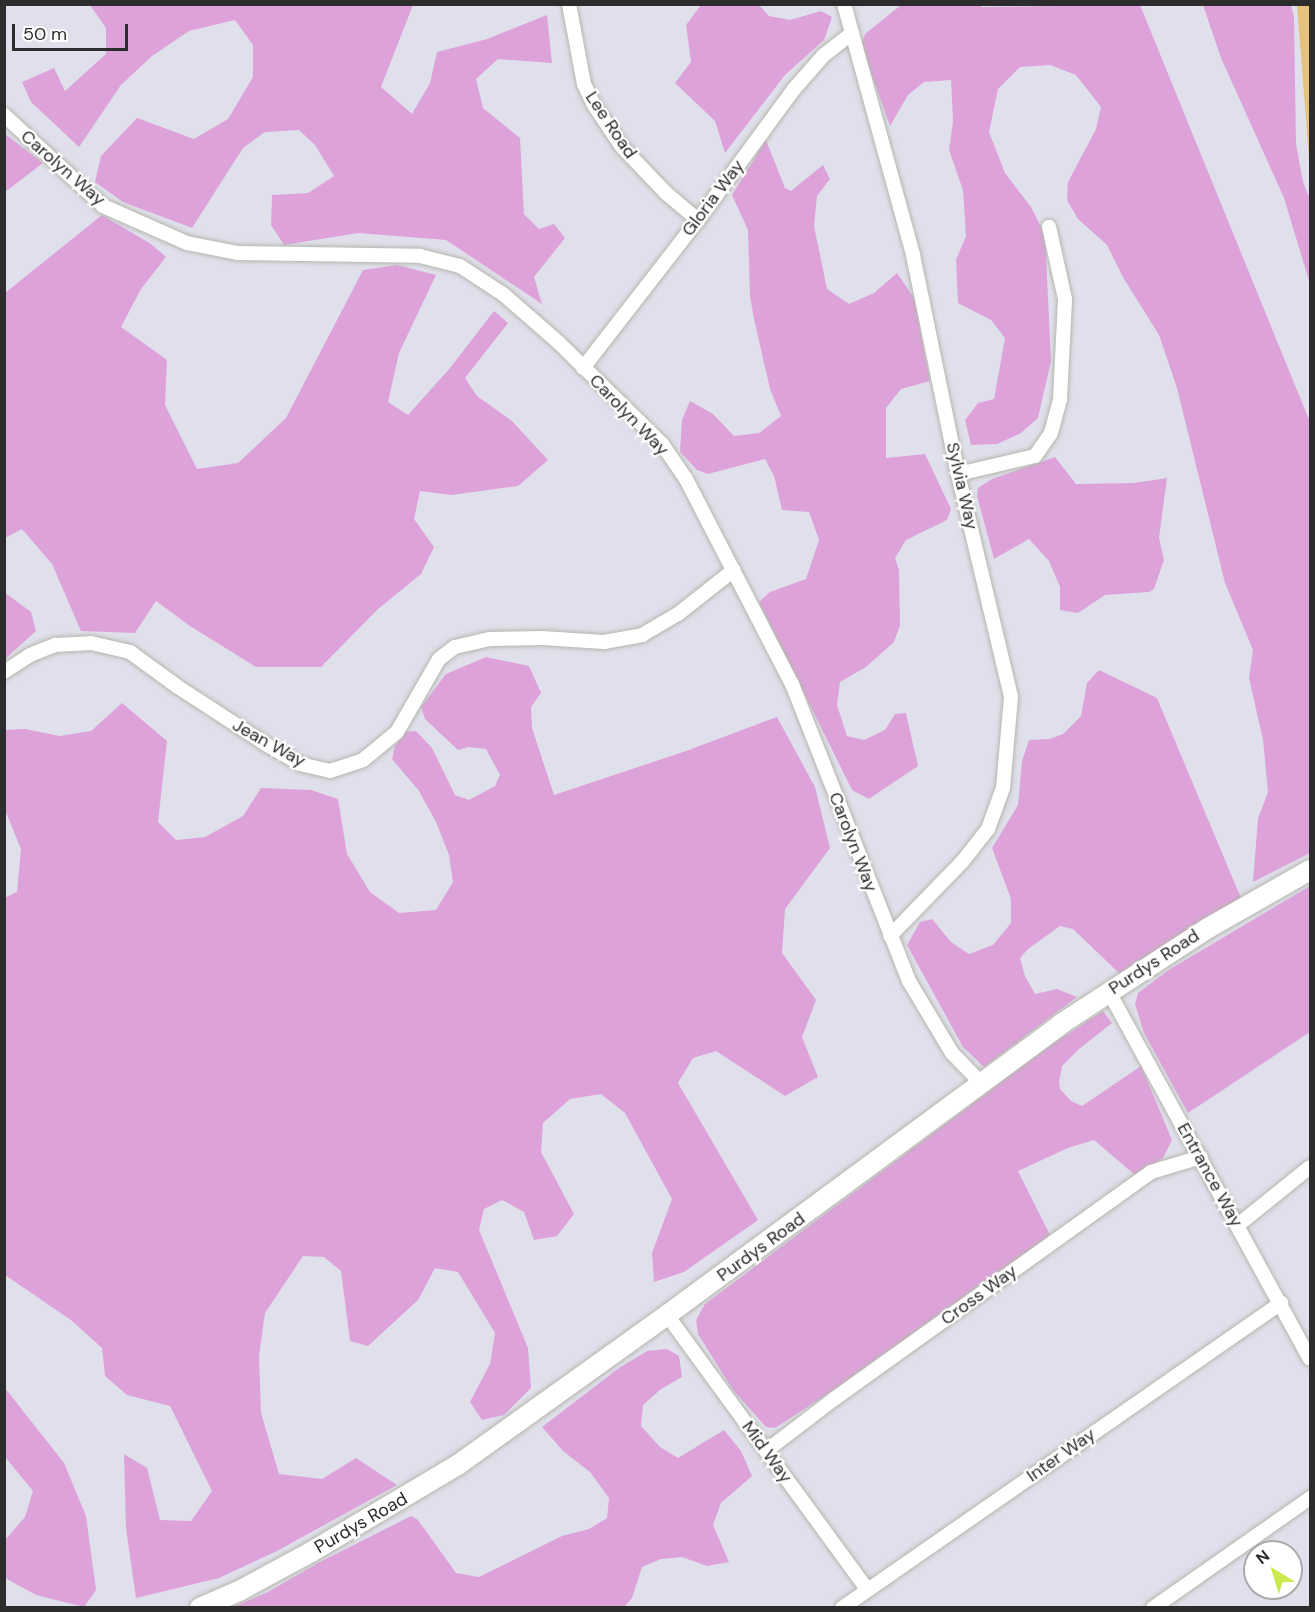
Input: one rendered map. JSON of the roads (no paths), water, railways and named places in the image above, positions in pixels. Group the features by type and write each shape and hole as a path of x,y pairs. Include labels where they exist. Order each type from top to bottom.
{"main road":[{"name":"Purdys Road","path":"200,1608 273,1573 423,1486 503,1433 1109,992 1208,928 1311,870"}],"street":[{"name":"Lee Road","path":"569,4 584,84 594,105 622,147 666,193 698,220"},
{"name":"Sylvia Way","path":"844,4 850,35 913,255 958,474 1011,697 1003,788 988,829 962,862 891,936"},
{"name":"Gloria Way","path":"583,368 698,220 794,89 824,55 850,35"},
{"name":"Carolyn Way","path":"4,115 103,206 187,243 238,253 420,256 460,266 503,294 558,342 662,444 686,479 792,684 909,981 952,1053 982,1084"},
{"path":"958,474 1035,456 1051,432 1060,399 1065,299 1048,227"},
{"name":"Jean Way","path":"4,672 30,655 55,645 91,643 130,652 178,687 269,746 300,764 330,771 363,760 397,732 439,658 455,647 490,639 604,642 642,636 678,614 734,570"},
{"name":"Entrance Way","path":"1109,992 1311,1359"},
{"name":"Cross Way","path":"766,1451 834,1399 1151,1172 1201,1157"},
{"path":"1238,1226 1311,1167"},
{"name":"Inter Way","path":"842,1608 1281,1303"},
{"name":"Mid Way","path":"668,1315 867,1589"},
{"path":"1153,1608 1311,1498"}]}
